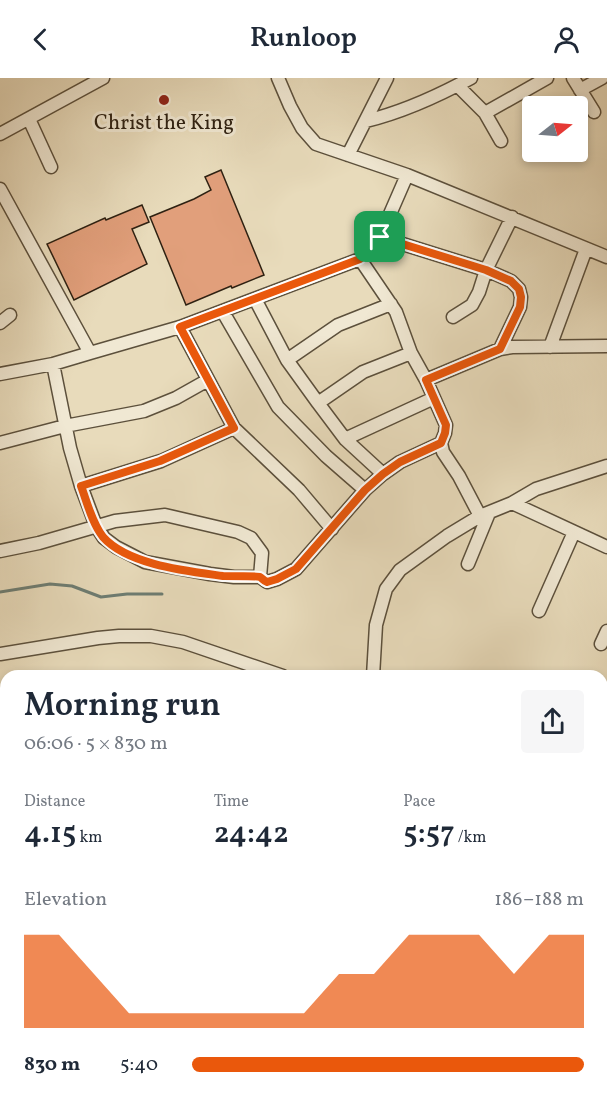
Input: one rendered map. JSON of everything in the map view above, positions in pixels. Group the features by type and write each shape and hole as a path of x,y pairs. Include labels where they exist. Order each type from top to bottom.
{"street":[{"path":"0,134 103,78"},
{"path":"278,78 302,128 316,144 407,175 607,257"},
{"path":"348,155 387,78"},
{"path":"484,113 547,78"},
{"path":"573,78 594,112"},
{"path":"580,90 602,78"},
{"path":"366,121 391,115 466,81 501,141"},
{"path":"28,118 51,167"},
{"path":"0,375 53,364 180,327 360,259 380,237 407,175"},
{"path":"0,189 90,353"},
{"path":"453,317 472,305 512,217"},
{"path":"380,237 486,270 511,281 519,289 520,307 500,349"},
{"path":"550,347 586,249"},
{"path":"360,259 396,312 411,353 446,425 441,443 443,452 484,514"},
{"path":"255,299 287,360 318,403 345,439 383,474"},
{"path":"287,360 338,325 391,303"},
{"path":"223,312 278,407 326,456 365,490"},
{"path":"180,327 234,428 299,490 332,529"},
{"path":"426,380 500,349 607,345"},
{"path":"318,403 363,372 411,353"},
{"path":"53,364 65,426 81,486 96,526 104,538 116,548 145,562 210,574 260,577 267,582 277,579 296,569 365,490 383,474 400,462 441,443"},
{"path":"0,443 65,426 144,411 176,398 208,380"},
{"path":"345,439 434,398"},
{"path":"81,486 160,461 234,428"},
{"path":"373,670 376,625 386,589 400,570 447,536 484,514 512,503 536,489 607,466"},
{"path":"512,503 607,547"},
{"path":"468,564 484,514"},
{"path":"0,551 135,517 165,515 238,532 251,538 262,553 260,577"},
{"path":"539,611 574,532"},
{"path":"601,644 607,631"},
{"path":"0,654 98,638 151,636 183,642 265,670"}],"building":[{"path":"221,170 264,275 186,305 150,217 211,190 205,177"},
{"path":"142,205 149,222 132,229 147,264 74,300 47,244 105,218 106,220"}],"waterway":[{"path":"0,592 50,584 72,586 101,597 162,594"}],"place":[{"name":"Christ the King","path":"164,100"}],"route":[{"path":"380,237 486,270 511,281 519,289 520,307 500,349 426,380 446,425 441,443 400,462 383,474 365,490 296,569 267,582 260,577 210,574 145,562 116,548 104,538 96,526 81,486 160,461 234,428 180,327 360,259 380,237"}]}
